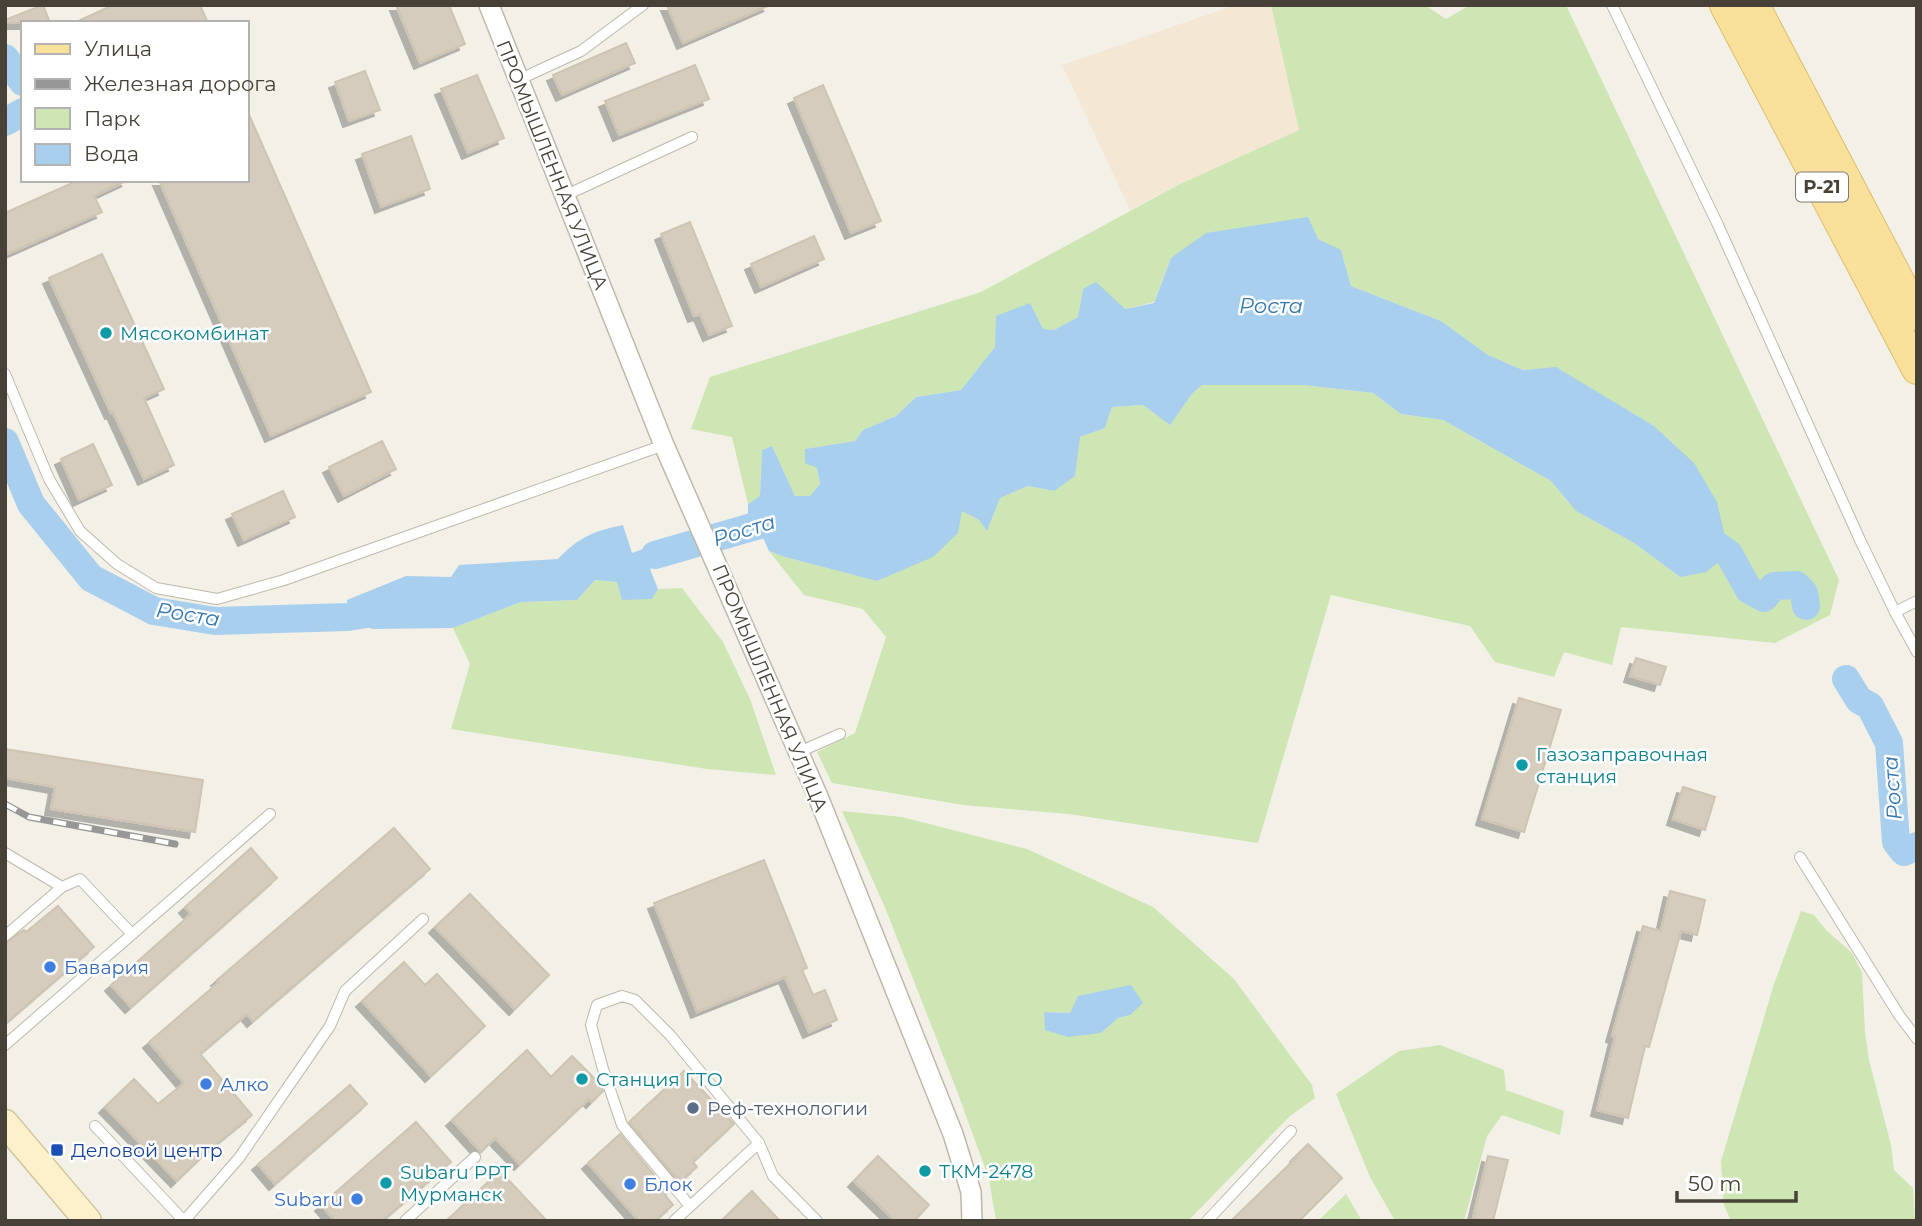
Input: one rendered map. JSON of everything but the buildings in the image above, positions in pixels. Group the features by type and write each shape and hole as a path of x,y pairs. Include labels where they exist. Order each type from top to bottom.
{"main road":[{"name":"Р-21","path":"1724,5 1917,369"},
{"name":"Р-21","path":"1754,5 1917,315"}],"street":[{"name":"ПРОМЫШЛЕННАЯ УЛИЦА","path":"489,5 664,445 799,752 953,1135 971,1192 972,1221"},
{"path":"5,1123 88,1221"}],"lane":[{"path":"519,80 581,51 643,5"},
{"path":"1612,5 1718,225 1860,540 1917,652"},
{"path":"564,196 692,137"},
{"path":"5,374 49,479 80,531 117,564 156,588 217,599 284,580 664,445"},
{"path":"1895,612 1917,601"},
{"path":"799,752 840,734"},
{"path":"5,1045 270,814"},
{"path":"5,853 62,887"},
{"path":"1800,857 1917,1039"},
{"path":"5,936 62,887 80,879 132,934"},
{"path":"95,1126 184,1221 239,1158 330,1026 345,991 423,919"},
{"path":"690,1206 622,1125 591,1026 597,1005 622,996 635,1000 670,1035 759,1143 773,1176 817,1221"},
{"path":"1207,1221 1291,1131"},
{"path":"674,1221 759,1143"},
{"path":"405,1221 475,1157"}],"shaded area":[{"path":"1235,5 1271,5 1300,130 1178,185 1130,210 1062,65"}],"green space":[{"path":"1271,5 1425,5 1446,19 1470,5 1566,5 1839,580 1830,615 1775,643 1621,627 1612,665 1564,652 1554,677 1495,662 1470,626 1331,595 1258,843 1069,814 963,805 832,783 817,752 855,733 886,637 863,609 804,595 769,551 878,581 962,510 979,520 987,531 1000,498 1028,486 1054,491 1080,437 1105,428 1112,407 1143,405 1170,424 1202,385 1303,385 1373,393 1401,414 1443,420 1551,481 1576,511 1634,543 1680,577 1654,426 1556,368 1523,370 1488,355 1441,321 1351,286 1341,250 1171,258 1154,302 1125,309 1083,290 1078,317 1054,330 1043,329 995,347 961,390 916,397 896,416 863,430 855,441 806,449 817,468 820,484 810,496 795,496 772,446 762,450 760,496 748,504 732,437 691,429 710,377 981,292 1178,185 1299,130"},
{"path":"595,580 617,582 651,599 658,589 682,588 723,642 750,699 776,775 707,769 451,729 470,664 453,628 521,602 577,600"},
{"path":"842,811 902,817 1027,849 1153,907 1234,979 1312,1085 1315,1098 1290,1116 1188,1221 996,1221 989,1179 886,910","holes":["1044,1012 1130,1015 1118,1018 1101,1033"]},
{"path":"1801,911 1814,915 1827,931 1852,953 1862,973 1869,1060 1891,1145 1894,1170 1913,1188 1915,1221 1731,1221 1724,1205 1721,1161 1774,984"},
{"path":"1440,1045 1504,1070 1506,1090 1564,1111 1560,1135 1502,1115 1487,1136 1464,1221 1395,1221 1370,1177 1336,1094 1399,1051"},
{"path":"1346,1194 1362,1221 1318,1221"}],"water":[{"name":"Роста","path":"1308,217 1318,239 1341,250 1351,286 1441,321 1488,355 1523,370 1556,367 1654,426 1694,463 1717,502 1729,554 1706,572 1680,577 1634,543 1576,511 1551,481 1443,420 1401,414 1373,393 1303,385 1202,385 1192,394 1170,425 1143,405 1112,407 1105,428 1080,437 1075,476 1054,491 1028,486 1000,498 987,531 979,520 962,511 958,533 933,557 877,581 769,551 756,522 748,515 748,504 760,496 762,450 772,446 795,496 810,496 820,484 817,468 805,463 805,449 855,441 863,430 896,416 916,397 961,390 995,347 996,316 1030,303 1043,329 1054,330 1078,317 1083,289 1096,282 1125,309 1154,303 1171,258 1206,233"},
{"name":"Роста","path":"623,525 632,553 654,545 689,540 691,549 650,569 658,589 652,599 622,600 617,582 595,580 577,600 521,602 453,628 372,629 348,617 347,600 406,576 451,577 459,565 558,559 588,536"},
{"path":"1131,985 1143,1003 1130,1015 1118,1018 1101,1033 1068,1037 1045,1030 1044,1012 1070,1013 1078,996"}],"waterway":[{"name":"Роста","path":"5,58 21,79"},
{"name":"Роста","path":"5,122 21,113"},
{"name":"Роста","path":"5,442 31,504 91,578 154,611 215,621 348,617 386,611"},
{"name":"Роста","path":"655,555 794,515"},
{"name":"Роста","path":"1698,532 1729,554 1749,590 1764,598 1774,586 1796,585 1804,593 1806,606"},
{"name":"Роста","path":"1846,679 1859,700 1870,706 1889,743 1896,842 1904,852 1917,846"}],"railway":[{"path":"5,804 29,817 175,844"}],"place":[{"name":"Мясокомбинат","path":"106,333"},
{"name":"Газозаправочная станция","path":"1522,765"},
{"name":"Бавария","path":"50,967"},
{"name":"Станция ГТО","path":"582,1079"},
{"name":"Алко","path":"206,1084"},
{"name":"Реф-технологии","path":"693,1108"},
{"name":"Деловой центр","path":"57,1150"},
{"name":"ТКМ-2478","path":"925,1171"},
{"name":"Subaru РРТ Мурманск","path":"386,1183"},
{"name":"Блок","path":"630,1184"},
{"name":"Subaru","path":"357,1199"}]}
